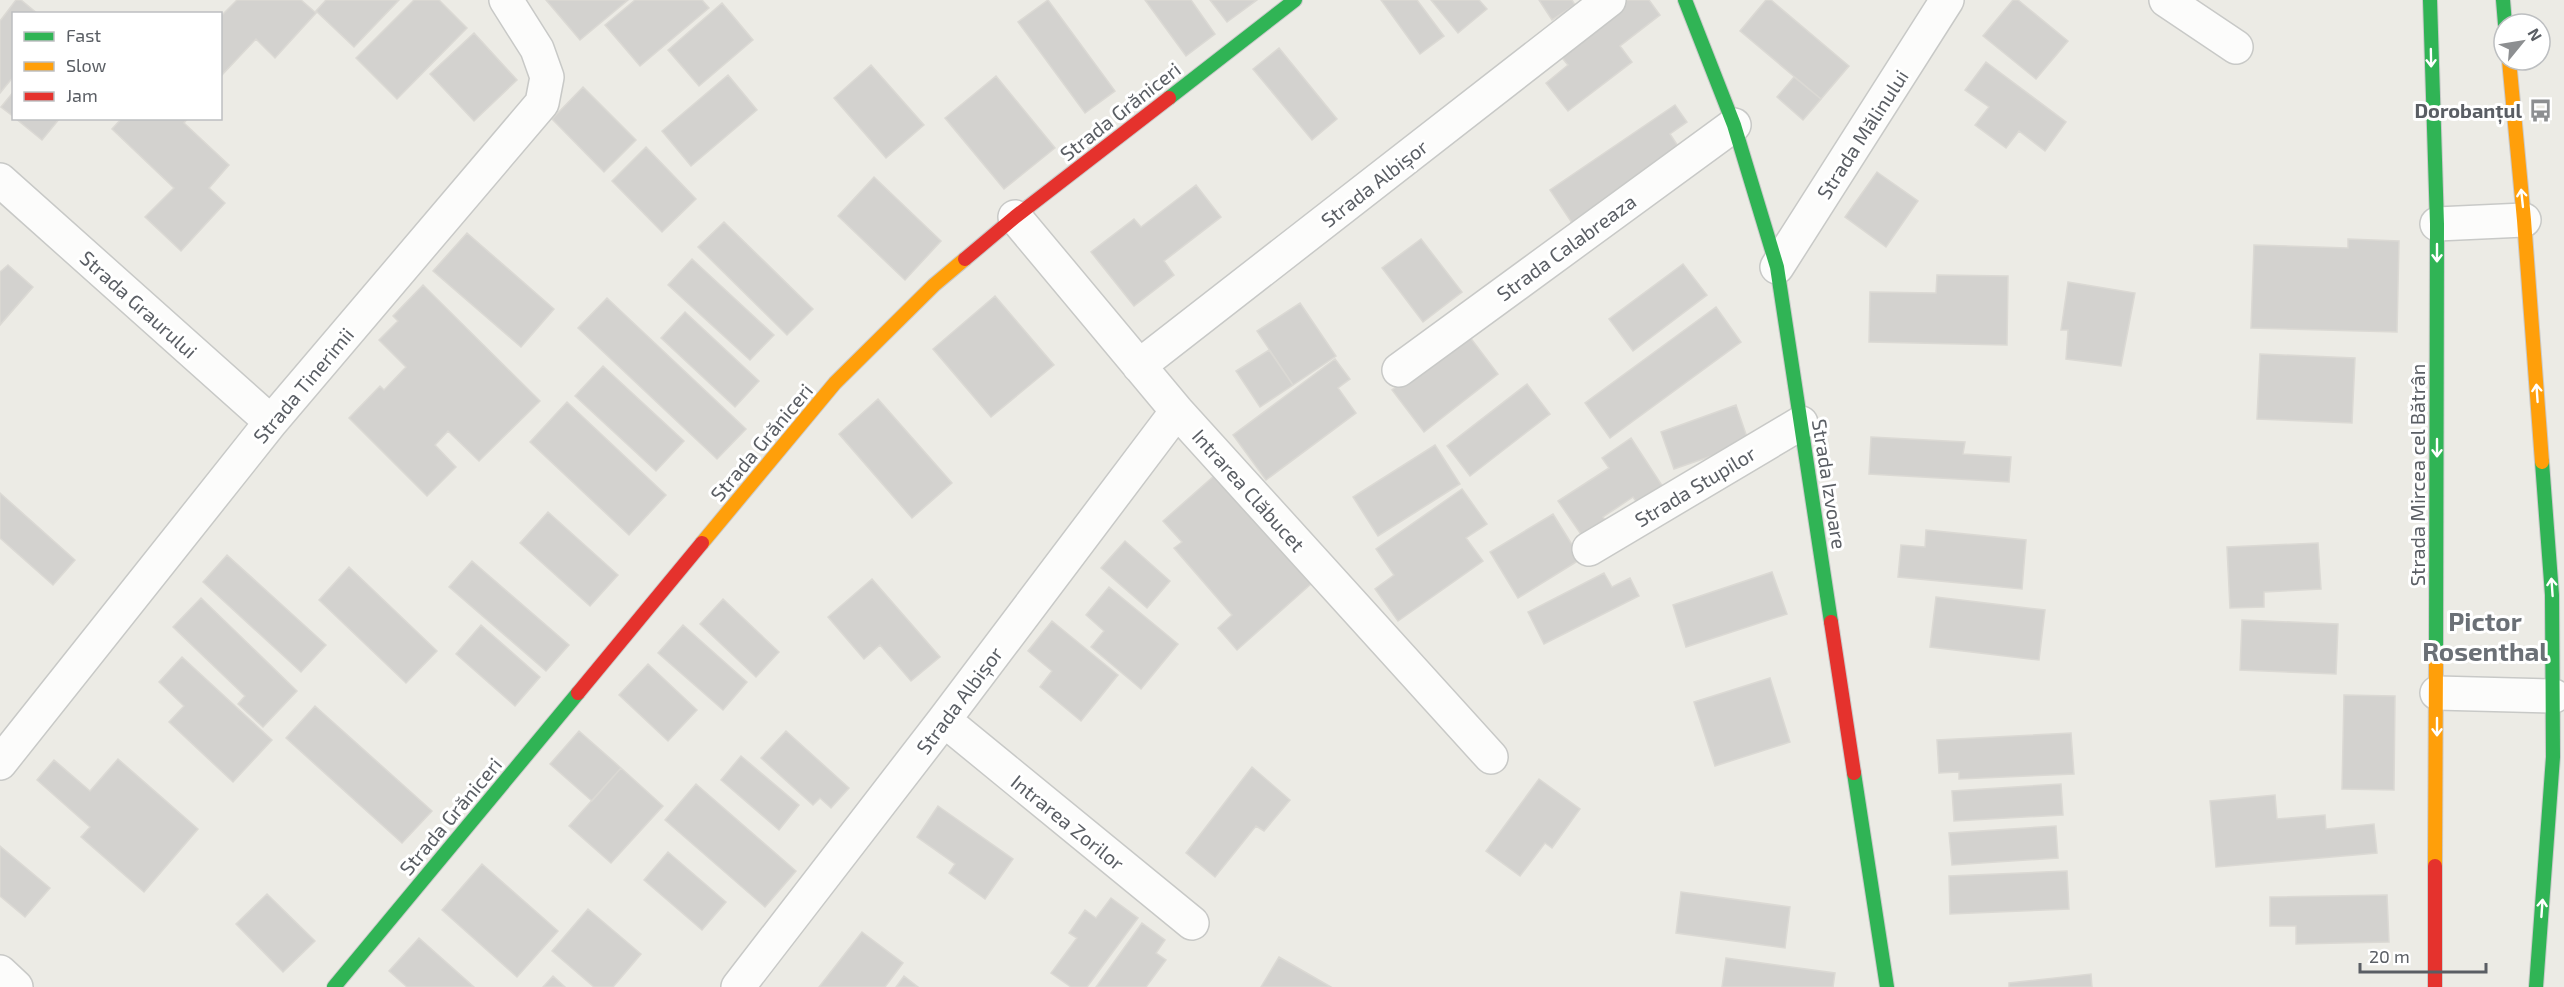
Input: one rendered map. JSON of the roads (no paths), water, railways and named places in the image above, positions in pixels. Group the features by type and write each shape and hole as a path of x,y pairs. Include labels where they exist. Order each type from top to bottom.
{"street":[{"name":"Strada Tinerimii","path":"0,763 271,422 542,103 547,78 524,25 506,0"},
{"name":"Strada Grăniceri","path":"334,987 835,383 934,285 1015,217 1295,0"},
{"name":"Strada Albișor","path":"1140,366 1609,0"},
{"name":"Strada Izvoare","path":"1685,0 1734,125 1777,267 1887,987"},
{"name":"Strada Mălinului","path":"1777,267 1947,0"},
{"path":"2166,0 2236,47"},
{"name":"Strada Mircea cel Bătrân","path":"2430,0 2437,224 2435,987"},
{"path":"2510,72 2524,220 2552,595 2553,757 2536,987"},
{"name":"Strada Calabreaza","path":"1399,370 1734,125"},
{"name":"Strada Graurului","path":"2,187 271,422"},
{"name":"Intrarea Clăbucet","path":"1015,217 1177,411 1491,757"},
{"path":"2437,224 2524,220"},
{"name":"Strada Albișor","path":"738,987 944,720 1177,411"},
{"name":"Strada Stupilor","path":"1589,549 1801,423"},
{"path":"2437,693 2554,696"},
{"name":"Intrarea Zorilor","path":"944,720 1192,923"},
{"path":"0,972 16,987"}],"place":[{"name":"Dorobanțul","path":"2540,110"}],"district":[{"name":"Pictor Rosenthal","path":"2485,635"}]}
